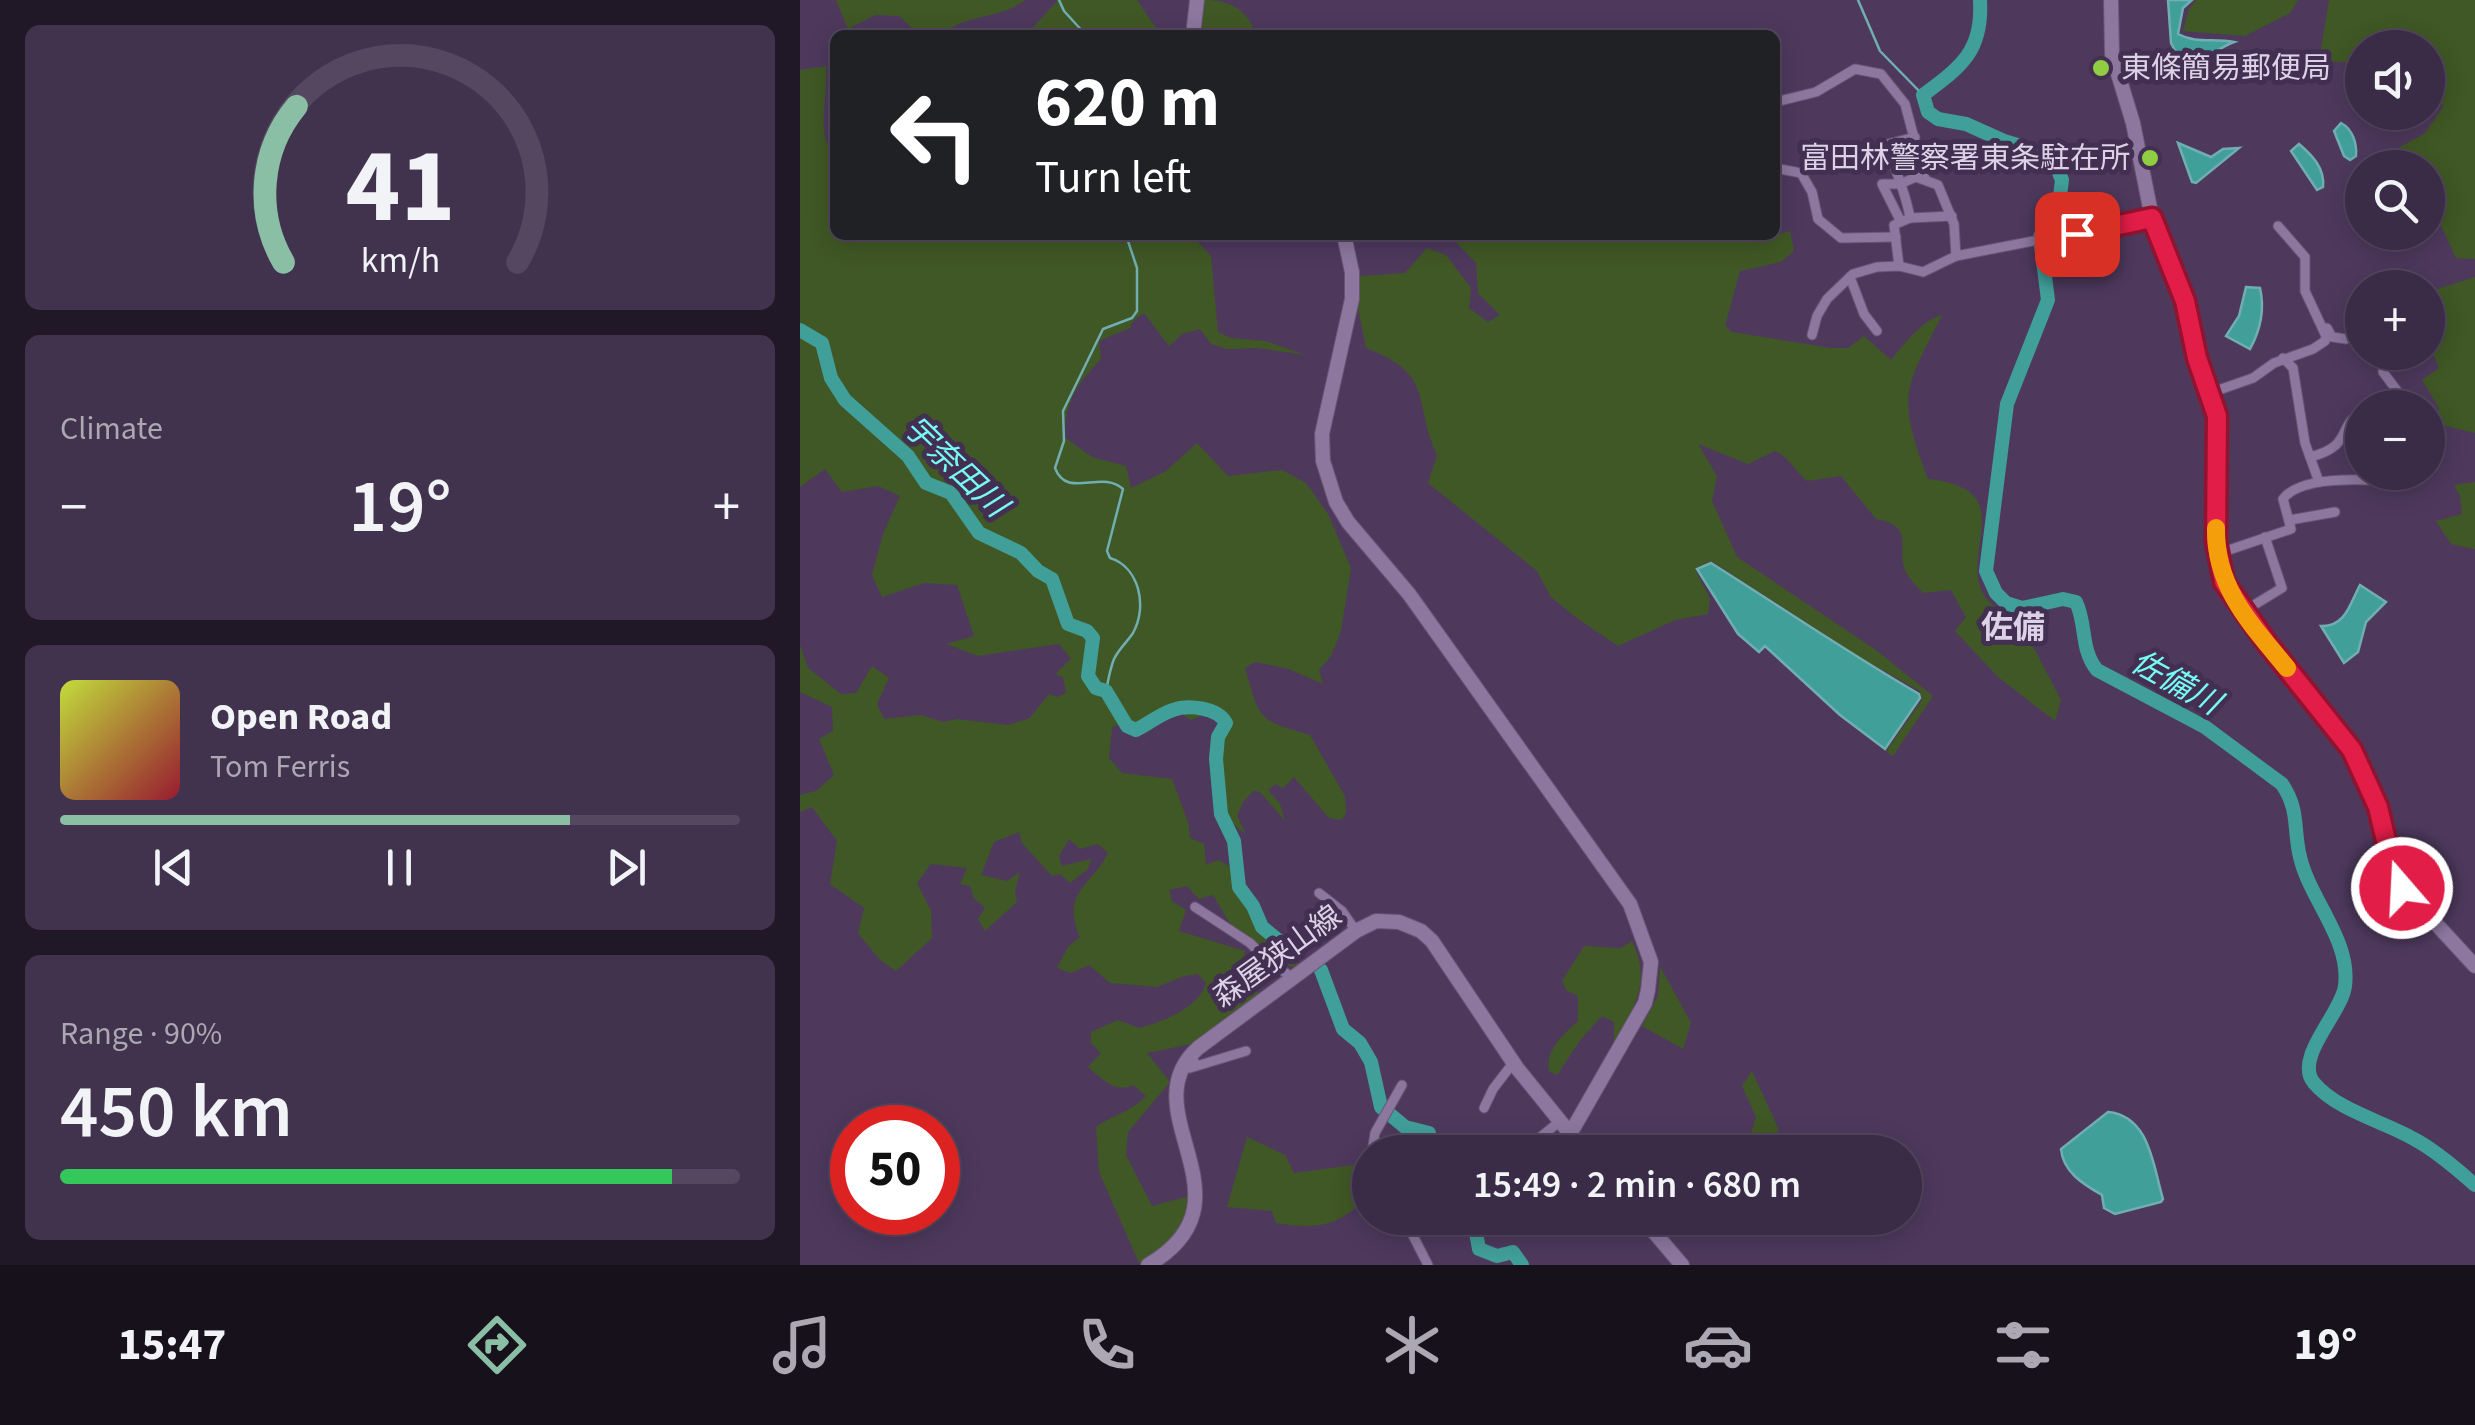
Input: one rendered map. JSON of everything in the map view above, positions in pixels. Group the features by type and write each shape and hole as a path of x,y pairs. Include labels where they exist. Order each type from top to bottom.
{"main road":[{"path":"1194,30 1197,0"},
{"path":"2111,0 2112,54 2131,114 2152,218 2185,301 2219,433 2217,554 2224,582 2243,612 2352,750 2378,807 2392,866 2402,888 2475,966"},
{"path":"1345,240 1352,272 1352,299 1322,434 1323,461 1331,490 1348,522 1395,575 1630,904 1650,962 1645,1003 1564,1128"},
{"name":"森屋狭山線","path":"1193,1052 1356,930 1376,921 1391,920 1408,924 1428,936 1513,1063 1570,1135"},
{"path":"1148,1265 1182,1239 1195,1207 1195,1179 1176,1098 1182,1068 1193,1052"},
{"path":"1656,1235 1682,1265"}],"street":[{"path":"1780,101 1816,92 1843,74 1863,68 1887,78 1905,104 1924,180"},
{"path":"1905,219 1907,198 1888,144 1915,137"},
{"path":"1780,169 1801,174 1812,192 1818,220 1840,238 1896,238"},
{"path":"1905,219 1882,184 1900,184 1916,178 1938,185 1952,216 1956,256"},
{"path":"1899,266 1894,225 1905,219 1952,216"},
{"path":"1812,335 1827,299 1850,277 1877,267 1899,266 1923,272 1956,256 2152,218"},
{"path":"2210,393 2254,378 2283,358 2322,344 2326,336 2304,291 2305,257 2278,226"},
{"path":"1850,277 1864,314 1877,331"},
{"path":"2320,326 2332,337 2345,339"},
{"path":"2283,358 2293,368 2318,482"},
{"path":"2310,457 2334,449 2345,432"},
{"path":"2217,554 2291,529 2285,494 2318,482 2345,481"},
{"path":"2290,520 2335,512"},
{"path":"2243,612 2282,588 2266,538"},
{"path":"1318,893 1342,911 1356,930"},
{"path":"1195,907 1250,942 1270,963 1292,977"},
{"path":"1193,1052 1197,1056 1190,1068 1246,1051"},
{"path":"1484,1108 1513,1063"},
{"path":"1374,1135 1402,1085"},
{"path":"1552,1135 1564,1128"},
{"path":"1413,1235 1428,1265"}],"shaded area":[{"path":"836,0 1025,0 948,30 914,30 899,16 875,15 848,29"},
{"path":"1058,0 1137,0 1158,30 1031,30"},
{"path":"1205,0 1237,8 1254,30 1201,30"},
{"path":"2168,0 2192,0 2183,8 2178,34 2234,42 2185,70 2171,43"},
{"path":"2196,0 2298,0 2290,13 2245,36 2183,31"},
{"path":"2329,0 2475,0 2475,259 2456,258 2445,234 2445,150 2394,150 2427,130 2445,130 2445,30 2345,30 2345,62 2319,61"},
{"path":"826,66 824,123 826,142 830,144 830,240 1200,240 1211,256 1218,332 1231,338 1266,341 1305,355 1258,348 1227,349 1211,344 1200,329 1182,334 1169,346 1144,313 1130,328 1099,341 1101,359 1079,385 1067,413 1064,437 1092,457 1126,466 1131,488 1166,471 1197,443 1228,476 1282,470 1306,483 1328,514 1351,568 1341,631 1331,656 1319,670 1323,684 1289,669 1255,662 1245,668 1263,715 1280,726 1310,735 1345,796 1346,813 1341,820 1329,818 1294,777 1283,788 1276,784 1268,790 1280,804 1285,821 1254,790 1237,816 1246,834 1237,827 1224,811 1217,790 1214,757 1218,729 1212,711 1191,720 1175,709 1150,731 1129,723 1112,727 1109,758 1122,773 1172,779 1190,838 1204,844 1206,865 1219,860 1237,871 1246,891 1261,909 1267,931 1299,964 1291,967 1230,924 1213,895 1199,899 1187,886 1169,890 1172,901 1186,910 1179,931 1245,951 1242,965 1259,995 1196,1043 1147,1053 1170,1082 1128,1132 1126,1155 1152,1206 1190,1196 1175,1237 1139,1263 1099,1172 1096,1127 1146,1096 1133,1085 1120,1088 1109,1084 1088,1067 1101,1053 1091,1043 1091,1032 1118,1020 1139,1028 1168,1018 1196,1000 1206,983 1198,974 1157,987 1110,983 1089,965 1071,973 1057,968 1068,947 1080,937 1075,922 1076,899 1108,853 1098,844 1080,849 1069,839 1059,856 1062,866 1091,859 1088,869 1070,883 1060,874 1052,876 1022,843 1019,832 994,842 981,875 1007,881 1020,872 1015,891 1017,902 985,931 978,919 985,908 974,898 970,886 960,884 967,868 931,864 917,883 931,911 932,938 896,971 879,959 858,933 864,908 830,884 837,841 812,807 800,812 800,795 816,791 834,775 819,739 833,731 832,707 800,692 800,645 808,668 841,694 856,693 872,666 889,678 877,704 884,719 920,715 943,722 957,719 1008,725 1030,718 1049,694 1057,697 1066,693 1063,677 1055,674 1071,659 1059,644 978,656 946,644 974,636 957,585 924,583 882,597 872,575 883,534 900,496 878,486 842,492 825,469 800,487 800,70"},
{"path":"2341,123 2345,126 2356,150 2345,150 2344,156 2334,131"},
{"path":"2178,143 2211,157 2223,149 2239,148 2196,183 2192,182"},
{"path":"2299,144 2320,168 2323,187 2317,190 2291,151"},
{"path":"1790,231 1794,251 1781,262 1740,271 1725,326 1732,332 1831,348 1848,348 1864,336 1891,360 1920,328 1942,315 1912,379 1912,429 1928,479 1959,486 1976,498 1982,515 1978,574 1983,593 1999,610 2029,620 2025,631 2061,700 2055,721 1998,677 1955,631 1966,617 1951,590 1923,593 1910,579 1903,565 1902,540 1897,528 1876,519 1841,476 1807,481 1775,451 1748,464 1698,444 1717,476 1712,501 1737,557 1876,650 1933,696 1893,756 1886,751 1922,700 1920,691 1861,658 1711,561 1695,569 1710,599 1708,614 1675,620 1618,646 1551,597 1537,571 1428,483 1437,455 1413,379 1388,358 1366,348 1356,298 1360,276 1405,273 1427,248 1446,255 1471,288 1469,308 1488,322 1500,315 1478,293 1476,263 1454,240 1780,240 1780,234"},
{"path":"2475,277 2475,433 2445,426 2445,390 2428,390 2422,380 2436,370 2445,370 2445,287"},
{"path":"2246,287 2260,288 2262,304 2259,327 2250,349 2226,336 2239,316"},
{"path":"2475,482 2474,549 2451,544 2436,521 2462,514 2454,485"},
{"path":"1711,563 1919,694 1885,749 1840,715 1765,646 1759,652 1738,634 1697,569"},
{"path":"2360,585 2386,602 2366,622 2358,652 2344,663 2321,626 2342,618"},
{"path":"1632,941 1640,969 1638,994 1614,1044 1614,1022 1602,1016 1557,1075 1549,1071 1553,1049 1578,1021 1578,996 1566,990 1562,981 1584,946 1621,948"},
{"path":"1660,966 1691,1023 1683,1049 1642,1026 1658,996"},
{"path":"1752,1071 1779,1130 1774,1135 1750,1135 1756,1117 1742,1086"},
{"path":"2108,1112 2133,1123 2141,1133 2152,1158 2161,1202 2115,1214 2104,1208 2102,1195 2070,1171 2061,1149"},
{"path":"1247,1137 1285,1155 1294,1173 1352,1165 1352,1210 1328,1223 1276,1223 1272,1211 1227,1207"}],"waterway":[{"path":"1059,0 1081,30"},
{"path":"1858,0 1880,51 1923,95"},
{"name":"佐備川","path":"1980,0 1974,45 1959,66 1923,95 1928,112 1938,119 1966,124 2045,153 2054,161 2062,180 2060,196 2040,237 2048,300 2007,404 1986,571 1996,593 2006,603 2022,608 2063,599 2076,602 2088,654 2097,670 2205,727 2282,784 2294,812 2305,873 2336,936 2345,969 2342,997 2314,1048 2309,1073 2314,1083 2335,1101 2422,1143 2475,1185"},
{"path":"1106,691 1114,659 1133,633 1140,611 1134,579 1107,551 1123,489 1105,482 1068,482 1055,468 1064,441 1063,411 1103,329 1132,318 1137,311 1137,268 1128,240"},
{"name":"宇奈田川","path":"800,330 822,343 831,378 845,400 908,456 926,483 951,493 979,533 1021,553 1052,579 1068,624 1087,631 1093,638 1088,676 1096,688 1106,691 1127,726 1136,730 1168,712 1187,707 1210,711 1226,723 1218,737 1216,759 1221,814 1234,841 1239,887 1262,927 1294,953"},
{"name":"宇奈田川","path":"1321,970 1343,1029 1360,1043 1371,1062 1381,1107 1405,1127 1429,1135"},
{"name":"宇奈田川","path":"1476,1235 1479,1249 1497,1256 1513,1252 1522,1265"}],"slow traffic":[{"path":"2216,528 2224,582 2287,668"}],"place":[{"name":"東條簡易郵便局","path":"2101,68"},
{"name":"富田林警察署東条駐在所","path":"2150,158"}],"district":[{"name":"佐備","path":"2013,627"}],"route":[{"path":"2077,234 2152,218 2185,301 2197,358 2217,416 2216,542 2224,582 2358,760 2378,807 2392,866 2402,888"}]}
